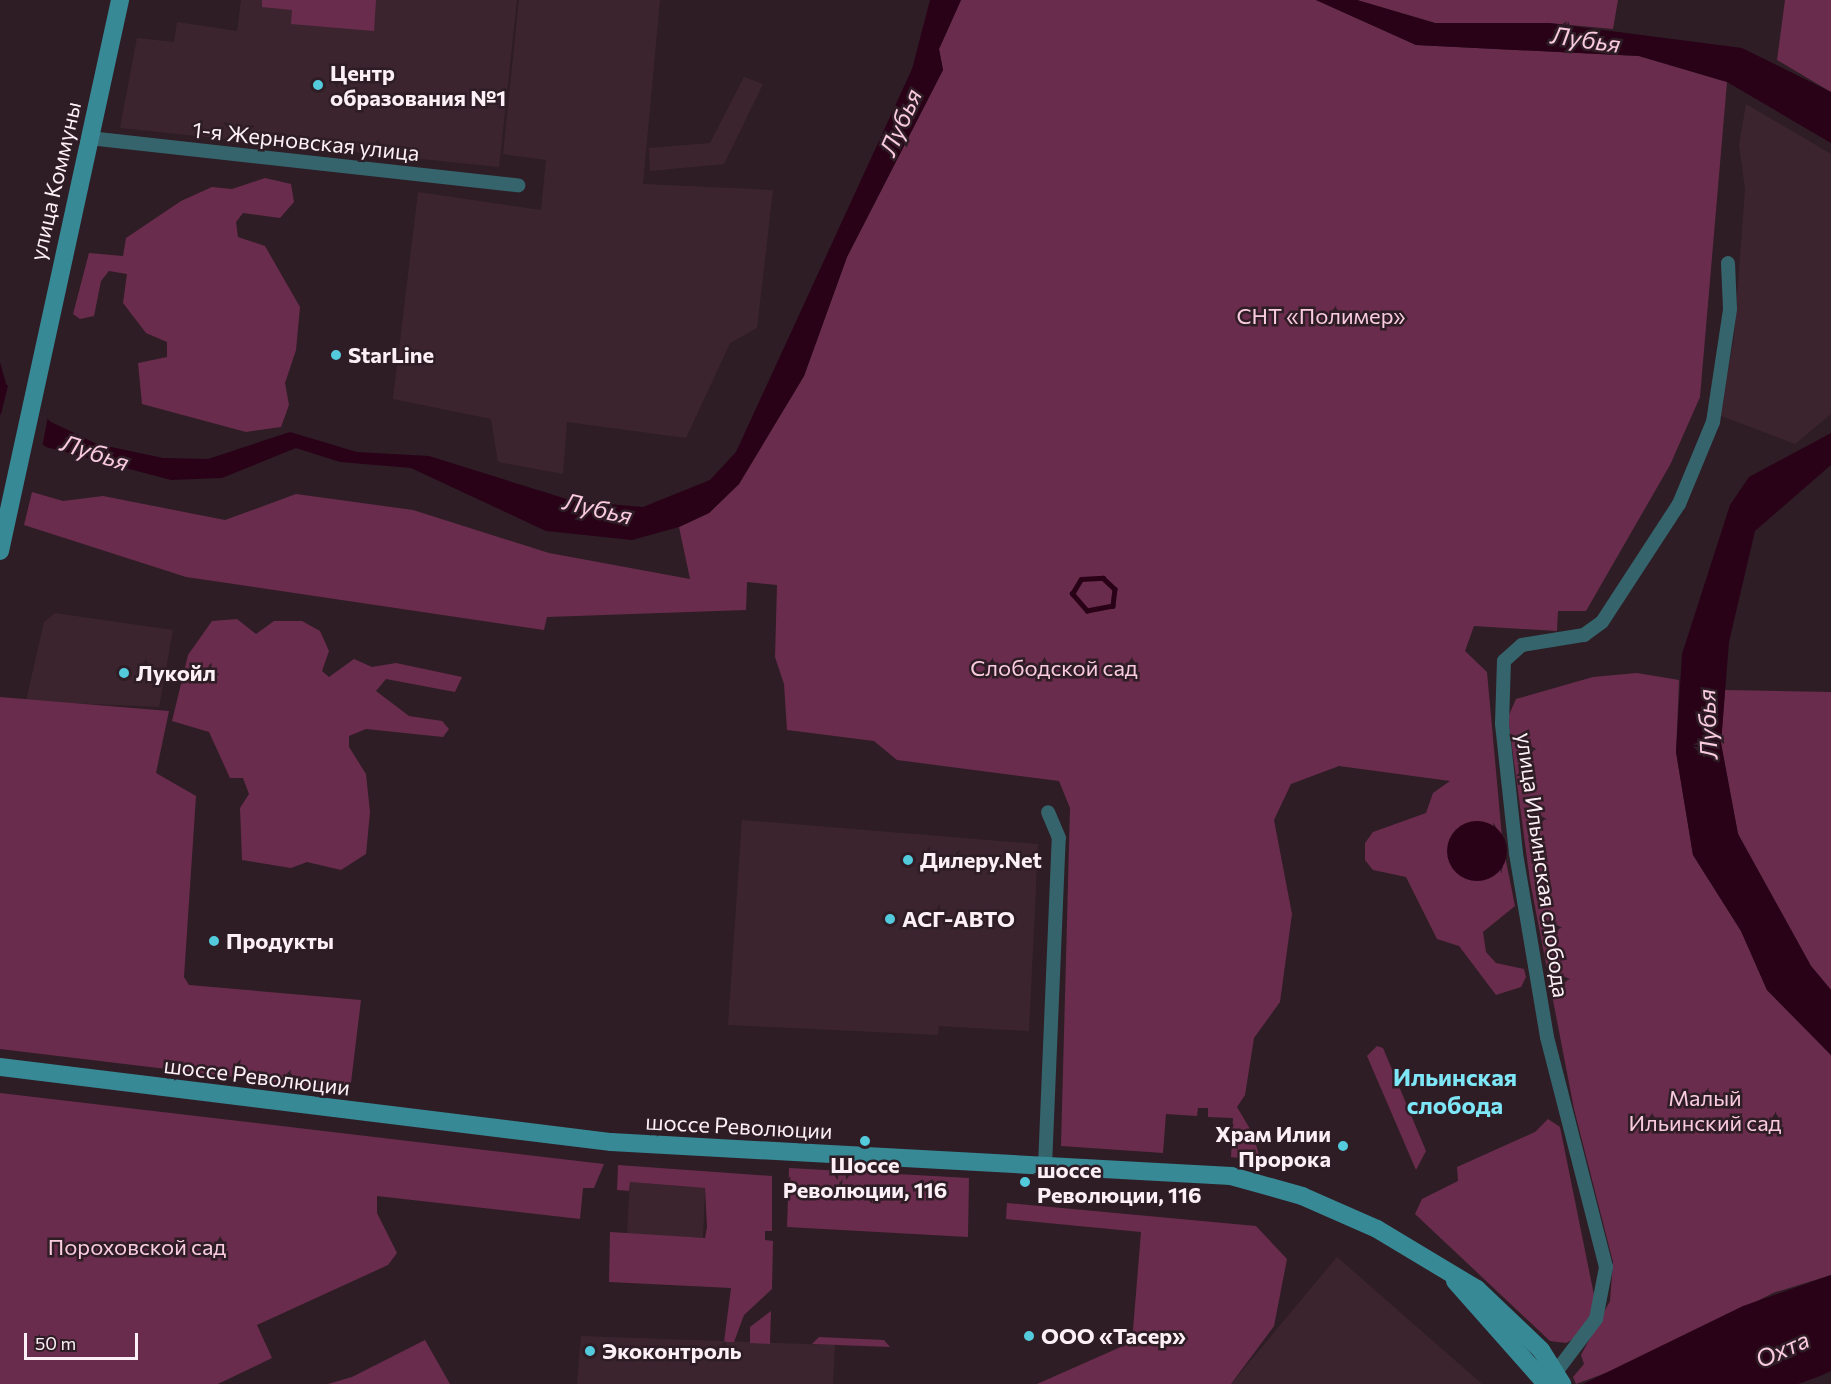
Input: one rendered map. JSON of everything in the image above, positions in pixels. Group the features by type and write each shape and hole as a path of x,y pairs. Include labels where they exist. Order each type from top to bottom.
{"main road":[{"name":"улица Коммуны","path":"0,551 15,468 120,0"},
{"name":"шоссе Революции","path":"0,1066 509,1132 1231,1176 1271,1185 1377,1229 1454,1279 1557,1381"}],"street":[{"name":"1-я Жерновская улица","path":"89,138 518,185"},
{"name":"улица Ильинская слобода","path":"1557,1381 1596,1319 1605,1267 1543,1015 1515,853 1502,724 1503,669 1510,650 1584,634 1602,622 1679,504 1713,422 1730,309 1728,262"},
{"path":"1045,1166 1059,838 1048,812"}],"shaded area":[{"name":"Центр образования №1","path":"241,0 517,0 499,167 120,128 137,38 174,42 177,22 237,31"},
{"path":"519,0 660,0 643,184 773,190 757,328 730,343 686,438 567,422 563,474 498,462 491,419 393,399 418,192 541,210 546,160 503,154"},
{"path":"744,77 763,84 724,164 650,171 649,148 710,143"},
{"path":"1746,104 1831,154 1831,414 1795,444 1719,415 1734,338 1745,189 1739,145"},
{"path":"55,613 173,630 159,707 26,701 44,622"},
{"path":"742,820 1038,844 1029,1031 939,1026 938,1035 728,1025"},
{"path":"630,1182 705,1188 703,1238 627,1234"},
{"path":"1337,1257 1482,1384 1231,1384"},
{"path":"581,1336 835,1345 833,1384 577,1384"}],"green space":[{"path":"262,0 376,0 374,31 291,24 292,10 262,7"},
{"name":"СНТ «Полимер»","path":"961,0 1316,0 1416,45 1639,56 1727,82 1700,397 1670,465 1586,611 1558,611 1557,631 1474,626 1465,651 1487,672 1502,837 1493,822 1501,874 1505,856 1515,906 1483,932 1486,952 1496,963 1524,969 1526,977 1521,987 1496,995 1459,946 1437,939 1406,877 1373,870 1365,860 1365,843 1373,832 1426,813 1433,793 1450,781 1339,766 1291,784 1274,820 1292,914 1280,1002 1254,1038 1245,1095 1237,1107 1253,1134 1259,1155 1254,1160 1231,1157 1233,1118 1208,1117 1208,1108 1198,1108 1197,1116 1166,1114 1163,1153 1061,1146 1070,808 1059,781 897,760 874,741 787,730 784,684 775,657 777,585 747,582 746,610 547,617 544,630 186,577 24,525 32,492 63,501 103,496 225,520 296,494 413,510 549,553 690,579 679,527 709,513 739,484 804,376 847,257 943,70 939,49"},
{"path":"1357,0 1618,0 1613,29 1549,23 1435,23"},
{"path":"1785,0 1831,0 1831,92 1777,60"},
{"path":"265,178 291,184 294,202 280,218 243,213 236,222 238,237 265,246 300,307 296,350 285,383 289,405 281,427 246,432 142,404 138,363 167,357 167,342 146,333 123,303 127,274 109,271 101,281 94,316 80,319 73,314 89,253 123,256 126,238 181,201 212,187 232,189"},
{"path":"237,619 256,634 274,621 302,621 320,631 329,651 322,671 329,677 354,659 372,667 396,663 462,677 455,692 386,679 376,691 409,716 442,721 449,729 443,737 366,729 349,736 349,747 366,774 370,812 366,854 341,870 307,862 291,868 242,860 240,808 249,794 243,778 230,778 209,732 172,721 188,655 212,621"},
{"name":"Малый Ильинский сад","path":"1637,673 1679,680 1676,752 1693,855 1741,931 1767,990 1831,1055 1831,1275 1773,1293 1643,1359 1576,1384 1573,1377 1584,1364 1581,1355 1610,1301 1613,1262 1574,1109 1530,881 1508,717 1516,699 1593,677"},
{"path":"1725,690 1831,692 1831,990 1811,966 1738,834 1721,743"},
{"path":"0,697 169,711 156,773 196,796 184,977 189,985 361,1000 350,1091 0,1049"},
{"path":"1377,1046 1383,1048 1426,1151 1416,1170 1367,1056"},
{"name":"Пороховской сад","path":"0,1093 604,1164 594,1188 583,1188 580,1219 377,1196 377,1213 397,1253 388,1265 257,1325 272,1358 218,1384 0,1384"},
{"path":"1548,1119 1560,1127 1594,1295 1592,1313 1579,1336 1566,1343 1550,1341 1415,1214 1422,1199 1458,1181 1457,1167 1535,1132"},
{"path":"618,1165 772,1176 772,1231 765,1231 765,1240 773,1241 772,1289 744,1315 734,1342 724,1342 731,1288 609,1282 610,1232 705,1238 707,1227 705,1188 630,1182 629,1191 617,1190"},
{"path":"789,1168 969,1178 968,1237 787,1227"},
{"path":"1007,1203 1256,1226 1287,1259 1274,1326 1231,1384 1037,1384 1132,1342 1141,1232 1006,1219"},
{"path":"771,1311 770,1344 750,1343 750,1327"},
{"path":"819,1337 884,1340 890,1347 812,1344"},
{"path":"425,1340 450,1384 328,1384 352,1377"}],"water":[{"name":"Лубья","path":"930,0 961,0 939,49 943,70 847,257 804,376 739,484 709,513 679,527 632,540 546,531 411,468 340,462 296,448 222,478 171,480 46,447 0,414 0,362 6,384 51,422 97,444 163,458 208,459 290,432 357,452 429,456 573,501 643,507 710,480 736,452 912,69"},
{"name":"Лубья","path":"1316,0 1357,0 1435,23 1549,23 1742,48 1831,92 1831,143 1727,82 1639,56 1416,45"},
{"name":"Лубья","path":"1831,433 1831,465 1755,531 1729,642 1721,743 1738,834 1811,966 1831,990 1831,1055 1767,990 1741,931 1693,855 1676,752 1682,654 1730,505 1749,477"},
{"path":"1477,821 1494,826 1502,834 1507,851 1502,868 1494,876 1477,881 1460,876 1452,868 1447,851 1452,834 1460,826"},
{"name":"Охта","path":"1831,1275 1831,1371 1820,1376 1798,1384 1583,1384 1743,1306"}],"pier":[{"path":"9,382 48,416 42,448 0,418"}],"waterway":[{"path":"1103,578 1115,589 1113,606 1087,611 1072,594 1081,579 1103,578"}],"place":[{"name":"Центр образования №1","path":"318,85"},
{"name":"StarLine","path":"336,355"},
{"name":"Лукойл","path":"124,673"},
{"name":"Дилеру.Net","path":"908,860"},
{"name":"АСГ-АВТО","path":"890,919"},
{"name":"Продукты","path":"214,941"},
{"name":"Шоссе Революции, 116","path":"865,1141"},
{"name":"Храм Илии Пророка","path":"1343,1146"},
{"name":"шоссе Революции, 116","path":"1025,1182"},
{"name":"ООО «Тасер»","path":"1029,1336"},
{"name":"Экоконтроль","path":"590,1351"}],"district":[{"name":"Ильинская слобода","path":"1455,1091"}],"park label":[{"name":"Слободской сад","path":"1054,668"}]}
